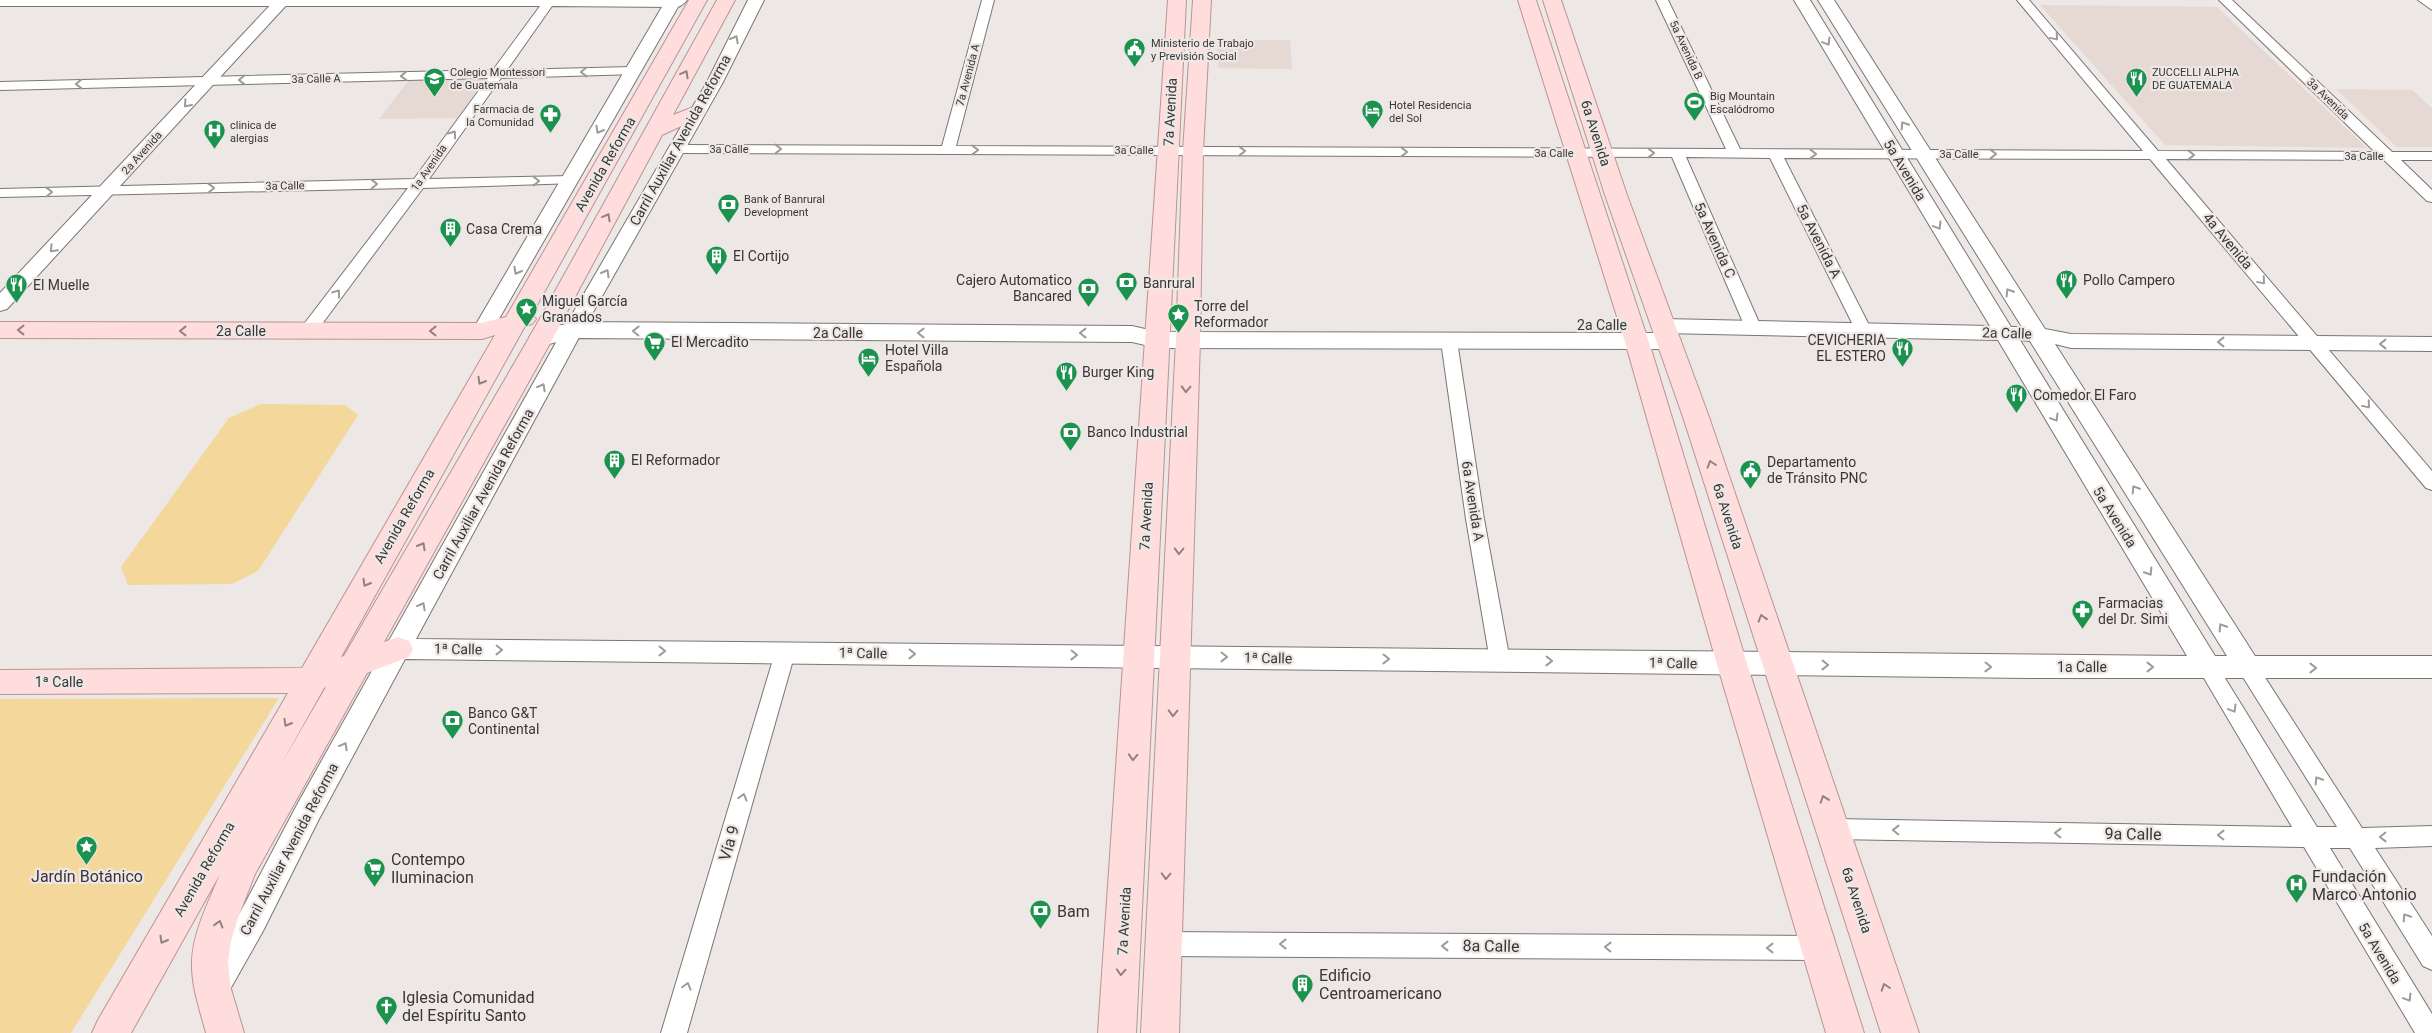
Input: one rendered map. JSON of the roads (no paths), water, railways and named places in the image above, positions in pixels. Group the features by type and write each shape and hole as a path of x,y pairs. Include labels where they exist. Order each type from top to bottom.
{"main road":[{"name":"Avenida Reforma","path":"111,1033 311,680 500,330 662,64 698,0"},
{"name":"Avenida Reforma","path":"224,1033 213,989 210,960 220,923 240,867 545,330 726,0"},
{"name":"7a Avenida","path":"1160,1033 1175,656 1173,333 1168,150 1176,0"},
{"name":"7a Avenida","path":"1117,1033 1138,656 1193,151 1202,0"},
{"name":"6a Avenida","path":"1527,0 1633,333 1845,1033"},
{"name":"6a Avenida","path":"1552,0 1602,152 1666,333 1834,829 1900,1033"},
{"path":"658,27 662,64"},
{"path":"654,131 696,112"},
{"name":"2a Calle","path":"0,330 307,332 500,330 525,342 545,330 1132,334 1666,333"},
{"name":"2a Calle","path":"1173,333 1449,341 1633,333"},
{"name":"1ª Calle","path":"0,682 311,680 398,649"}],"street":[{"name":"Carril Auxiliar Avenida Reforma","path":"213,989 252,921 308,812 573,330 677,149 696,112 715,82 756,0"},
{"name":"7a Avenida A","path":"948,149 988,0"},
{"name":"5a Avenida B","path":"1662,0 1735,153"},
{"name":"5a Avenida","path":"1802,0 2429,1033"},
{"name":"5a Avenida","path":"1826,0 2354,838 2432,958"},
{"name":"4a Avenida","path":"2023,0 2432,483"},
{"name":"3a Avenida","path":"2225,0 2432,198"},
{"path":"2424,0 2432,6"},
{"path":"0,2 675,1"},
{"path":"500,330 571,180 658,27 675,1"},
{"name":"2a Avenida","path":"0,305 281,2"},
{"name":"1a Avenida","path":"307,332 419,183 549,2"},
{"name":"3a Calle A","path":"0,86 633,71"},
{"name":"3a Calle","path":"677,149 2432,156"},
{"name":"5a Avenida C","path":"1677,153 1753,327"},
{"name":"5a Avenida A","path":"1775,154 1864,329"},
{"name":"3a Calle","path":"0,193 571,180"},
{"path":"1923,201 1952,201"},
{"name":"2a Calle","path":"1666,333 1753,327 1864,329 2007,340"},
{"name":"2a Calle","path":"1666,333 2072,341 2432,344"},
{"name":"6a Avenida A","path":"1449,341 1475,519 1500,661"},
{"name":"1ª Calle","path":"398,649 1175,656 1732,664"},
{"name":"Vía 9","path":"674,1033 785,652"},
{"name":"1a Calle","path":"1732,664 2208,668 2432,667"},
{"name":"9a Calle","path":"1834,829 2354,838 2432,836"},
{"name":"8a Calle","path":"1164,944 1819,948"}],"place":[{"name":"Ministerio de Trabajo y Previsión Social","path":"1135,68"},
{"name":"Colegio Montessori de Guatemala","path":"434,97"},
{"name":"ZUCCELLI ALPHA DE GUATEMALA","path":"2136,97"},
{"name":"Big Mountain Escalódromo","path":"1694,121"},
{"name":"Hotel Residencia del Sol","path":"1373,130"},
{"name":"Farmacia de la Comunidad","path":"550,134"},
{"name":"clinica de alergias","path":"214,150"},
{"name":"Bank of Banrural Development","path":"728,224"},
{"name":"Casa Crema","path":"450,248"},
{"name":"El Cortijo","path":"717,275"},
{"name":"Pollo Campero","path":"2067,299"},
{"name":"Banrural","path":"1127,302"},
{"name":"El Muelle","path":"17,304"},
{"name":"Cajero Automatico Bancared","path":"1088,307"},
{"name":"Miguel García Granados","path":"526,328"},
{"name":"Torre del Reformador","path":"1178,333"},
{"name":"El Mercadito","path":"655,361"},
{"name":"CEVICHERIA EL ESTERO","path":"1902,367"},
{"name":"Hotel Villa Española","path":"869,377"},
{"name":"Burger King","path":"1066,391"},
{"name":"Comedor El Faro","path":"2017,414"},
{"name":"Banco Industrial","path":"1071,451"},
{"name":"El Reformador","path":"615,479"},
{"name":"Departamento de Tránsito PNC","path":"1751,489"},
{"name":"Farmacias del Dr. Simi","path":"2082,630"},
{"name":"Banco G&T Continental","path":"452,740"},
{"name":"Jardín Botánico","path":"87,866"},
{"name":"Contempo Iluminacion","path":"375,887"},
{"name":"Fundación Marco Antonio","path":"2296,904"},
{"name":"Bam","path":"1041,930"},
{"name":"Edificio Centroamericano","path":"1303,1003"},
{"name":"Iglesia Comunidad del Espíritu Santo","path":"386,1025"}]}
